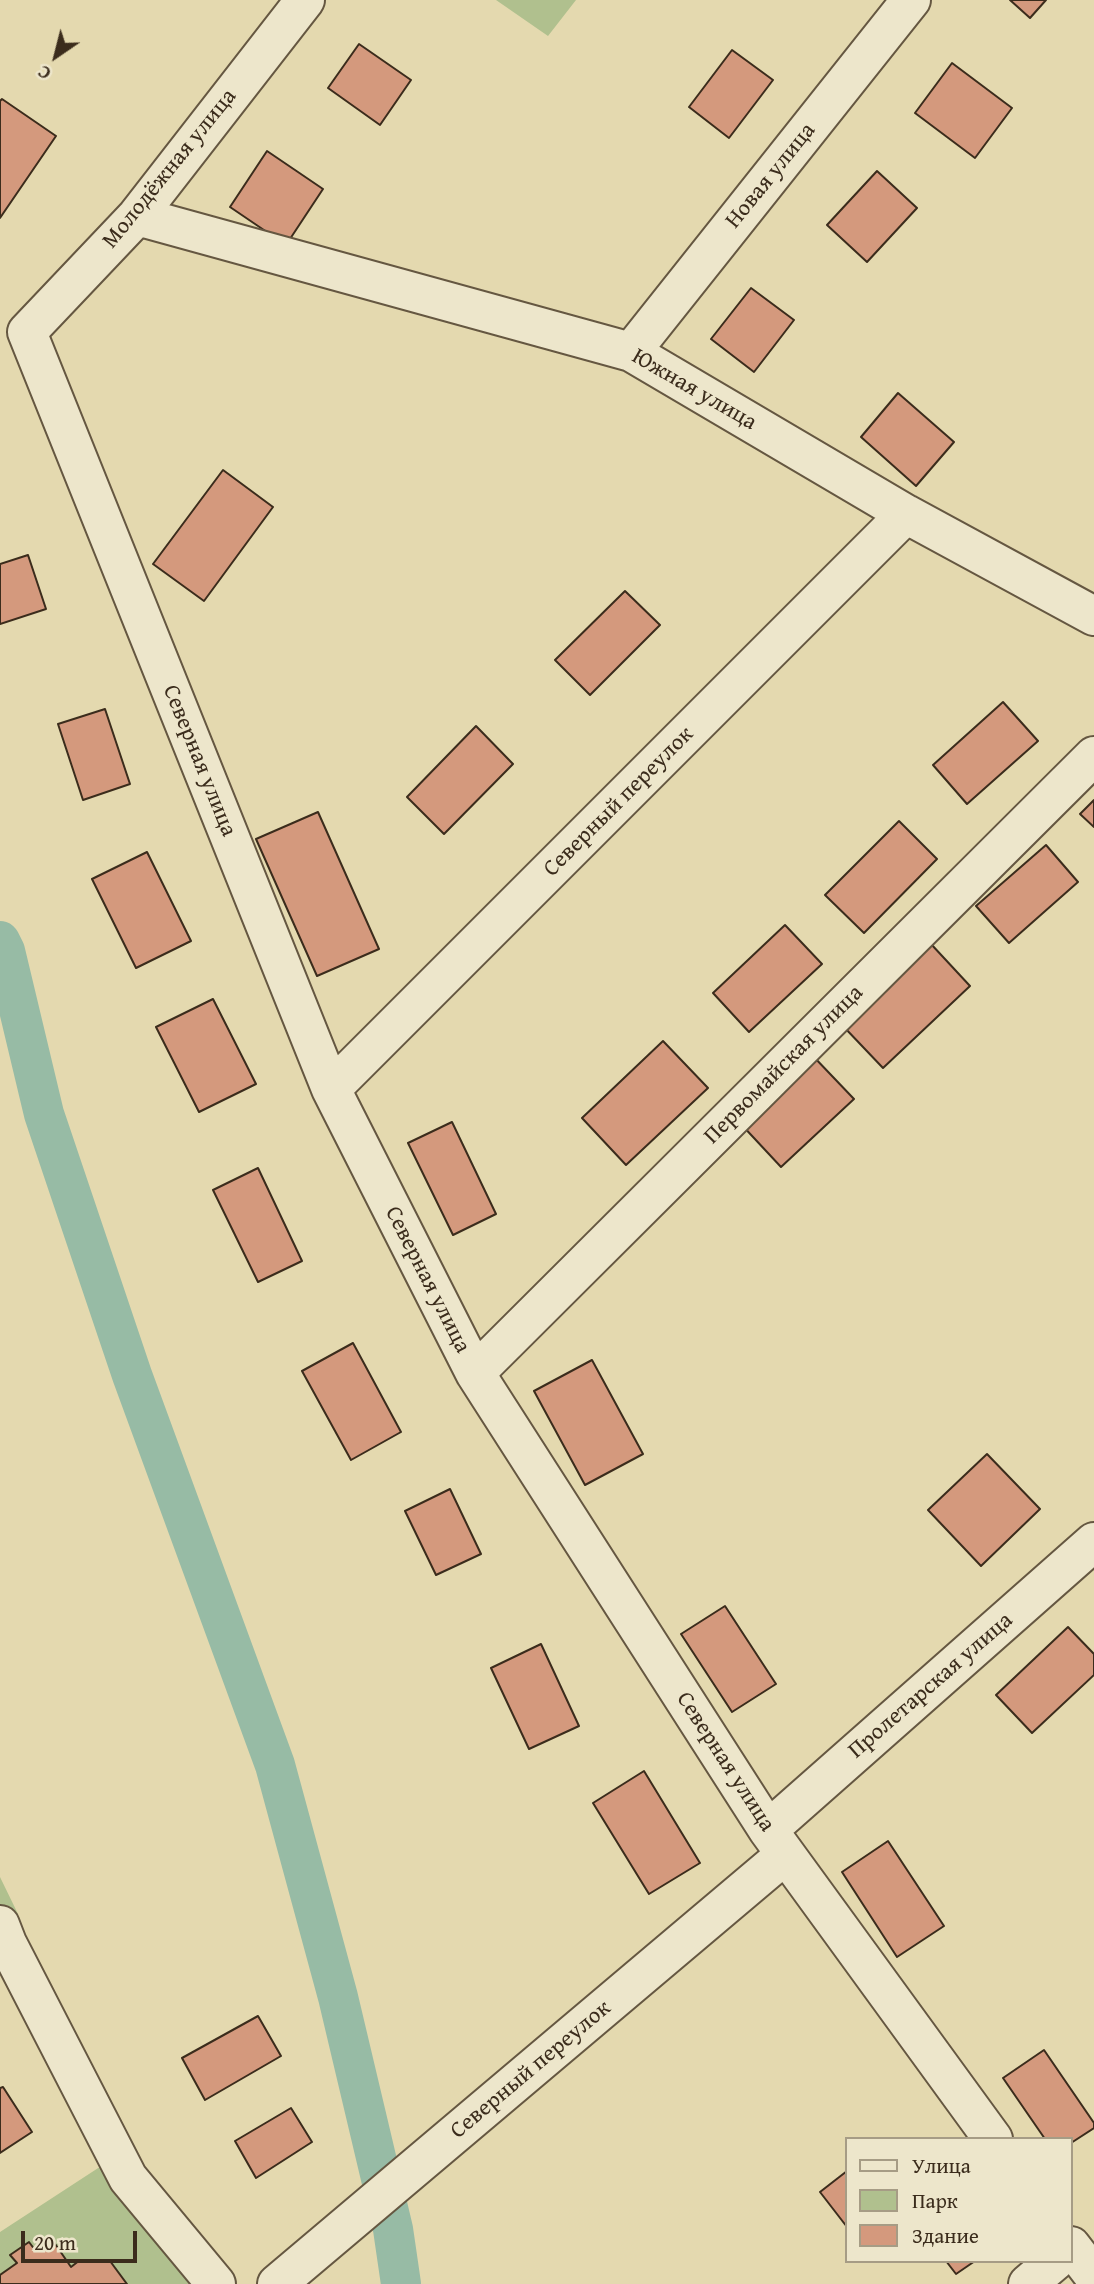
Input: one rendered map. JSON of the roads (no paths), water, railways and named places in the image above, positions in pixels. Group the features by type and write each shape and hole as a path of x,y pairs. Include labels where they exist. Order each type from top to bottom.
{"street":[{"name":"Молодёжная улица","path":"14,325 137,216 305,0"},
{"name":"Новая улица","path":"631,352 911,0"},
{"name":"Южная улица","path":"137,216 631,352 906,514 1094,616"},
{"name":"Северная улица","path":"14,325 331,1089 475,1373 777,1842 992,2137"},
{"name":"Северный переулок","path":"331,1089 906,514"},
{"name":"Первомайская улица","path":"475,1373 1094,756"},
{"name":"Пролетарская улица","path":"777,1842 1094,1542"},
{"name":"Северный переулок","path":"277,2284 455,2133 777,1842"},
{"path":"2,1939 128,2178 216,2284"},
{"path":"1028,2284 1068,2263"}],"waterway":[{"path":"0,941 5,951 44,1114 132,1375 275,1765 338,1997 393,2229 401,2284"}]}
